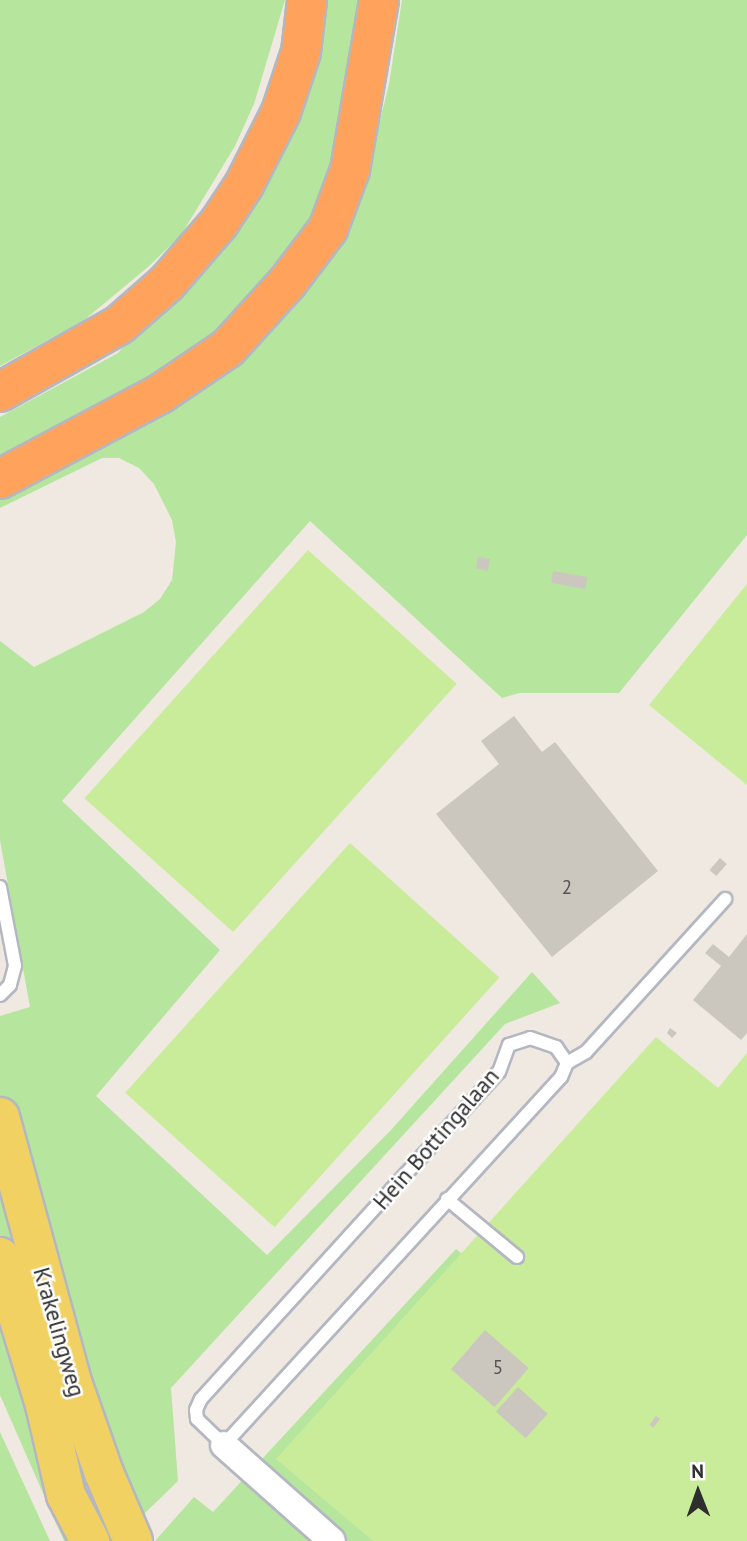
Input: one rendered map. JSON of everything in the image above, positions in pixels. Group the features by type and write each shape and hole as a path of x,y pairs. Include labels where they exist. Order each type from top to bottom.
{"highway":[{"path":"0,393 119,325 167,283 219,223 244,185 281,113 301,52 307,0"},
{"path":"0,479 160,394 228,348 286,284 328,229 350,170 379,0"}],"main road":[{"name":"Krakelingweg","path":"0,1117 71,1379 104,1474 133,1541"},
{"name":"Krakelingweg","path":"0,1257 45,1405 66,1495 90,1541"}],"street":[{"name":"Hein Bottingalaan","path":"224,1445 332,1541"}],"lane":[{"path":"0,887 15,966 10,985 0,995"},
{"path":"567,1063 586,1052 724,899"},
{"name":"Hein Bottingalaan","path":"530,1038 556,1046 567,1063 561,1077 447,1199 224,1445 197,1419 196,1410 201,1399 499,1072 509,1045 530,1038"},
{"path":"447,1199 517,1257"}],"green space":[{"path":"0,0 285,0 254,104 235,146 181,235 148,267 83,321 0,366"},
{"path":"311,0 366,0 340,148 314,219 269,285 194,355 0,462 0,417 118,353 206,253"},
{"path":"402,0 747,0 747,535 619,693 519,693 502,698 310,521 62,801 220,950 96,1096 267,1255 391,1130 532,972 560,1003 505,1024 171,1388 178,1481 141,1517 125,1541 64,1541 0,1395 0,1016 30,1007 0,840 0,641 34,667 144,612 160,599 172,580 176,542 172,520 154,484 139,468 119,458 102,458 0,508 0,491 170,404 371,157 389,84"},
{"path":"308,550 457,684 233,932 85,798"},
{"path":"747,584 747,785 649,705"},
{"path":"350,843 499,977 275,1227 125,1093"},
{"path":"656,1037 718,1088 747,1053 747,1541 373,1541 276,1459"},
{"path":"456,1249 503,1290 422,1541 155,1541 194,1497 213,1512"},
{"path":"0,1432 50,1541 0,1541"}],"building":[{"path":"478,557 490,559 488,571 476,569"},
{"path":"553,571 587,577 585,589 551,583"},
{"path":"514,716 542,752 555,742 658,871 552,957 436,814 499,764 481,741"},
{"path":"720,858 727,864 716,876 710,870"},
{"path":"747,934 747,1033 741,1040 693,1000 721,966 705,953 713,944 729,957"},
{"path":"670,1028 677,1033 672,1038 667,1033"},
{"path":"485,1330 529,1368 495,1407 451,1369"},
{"path":"518,1387 548,1414 526,1438 496,1412"},
{"path":"656,1416 660,1419 653,1428 649,1425"}]}
